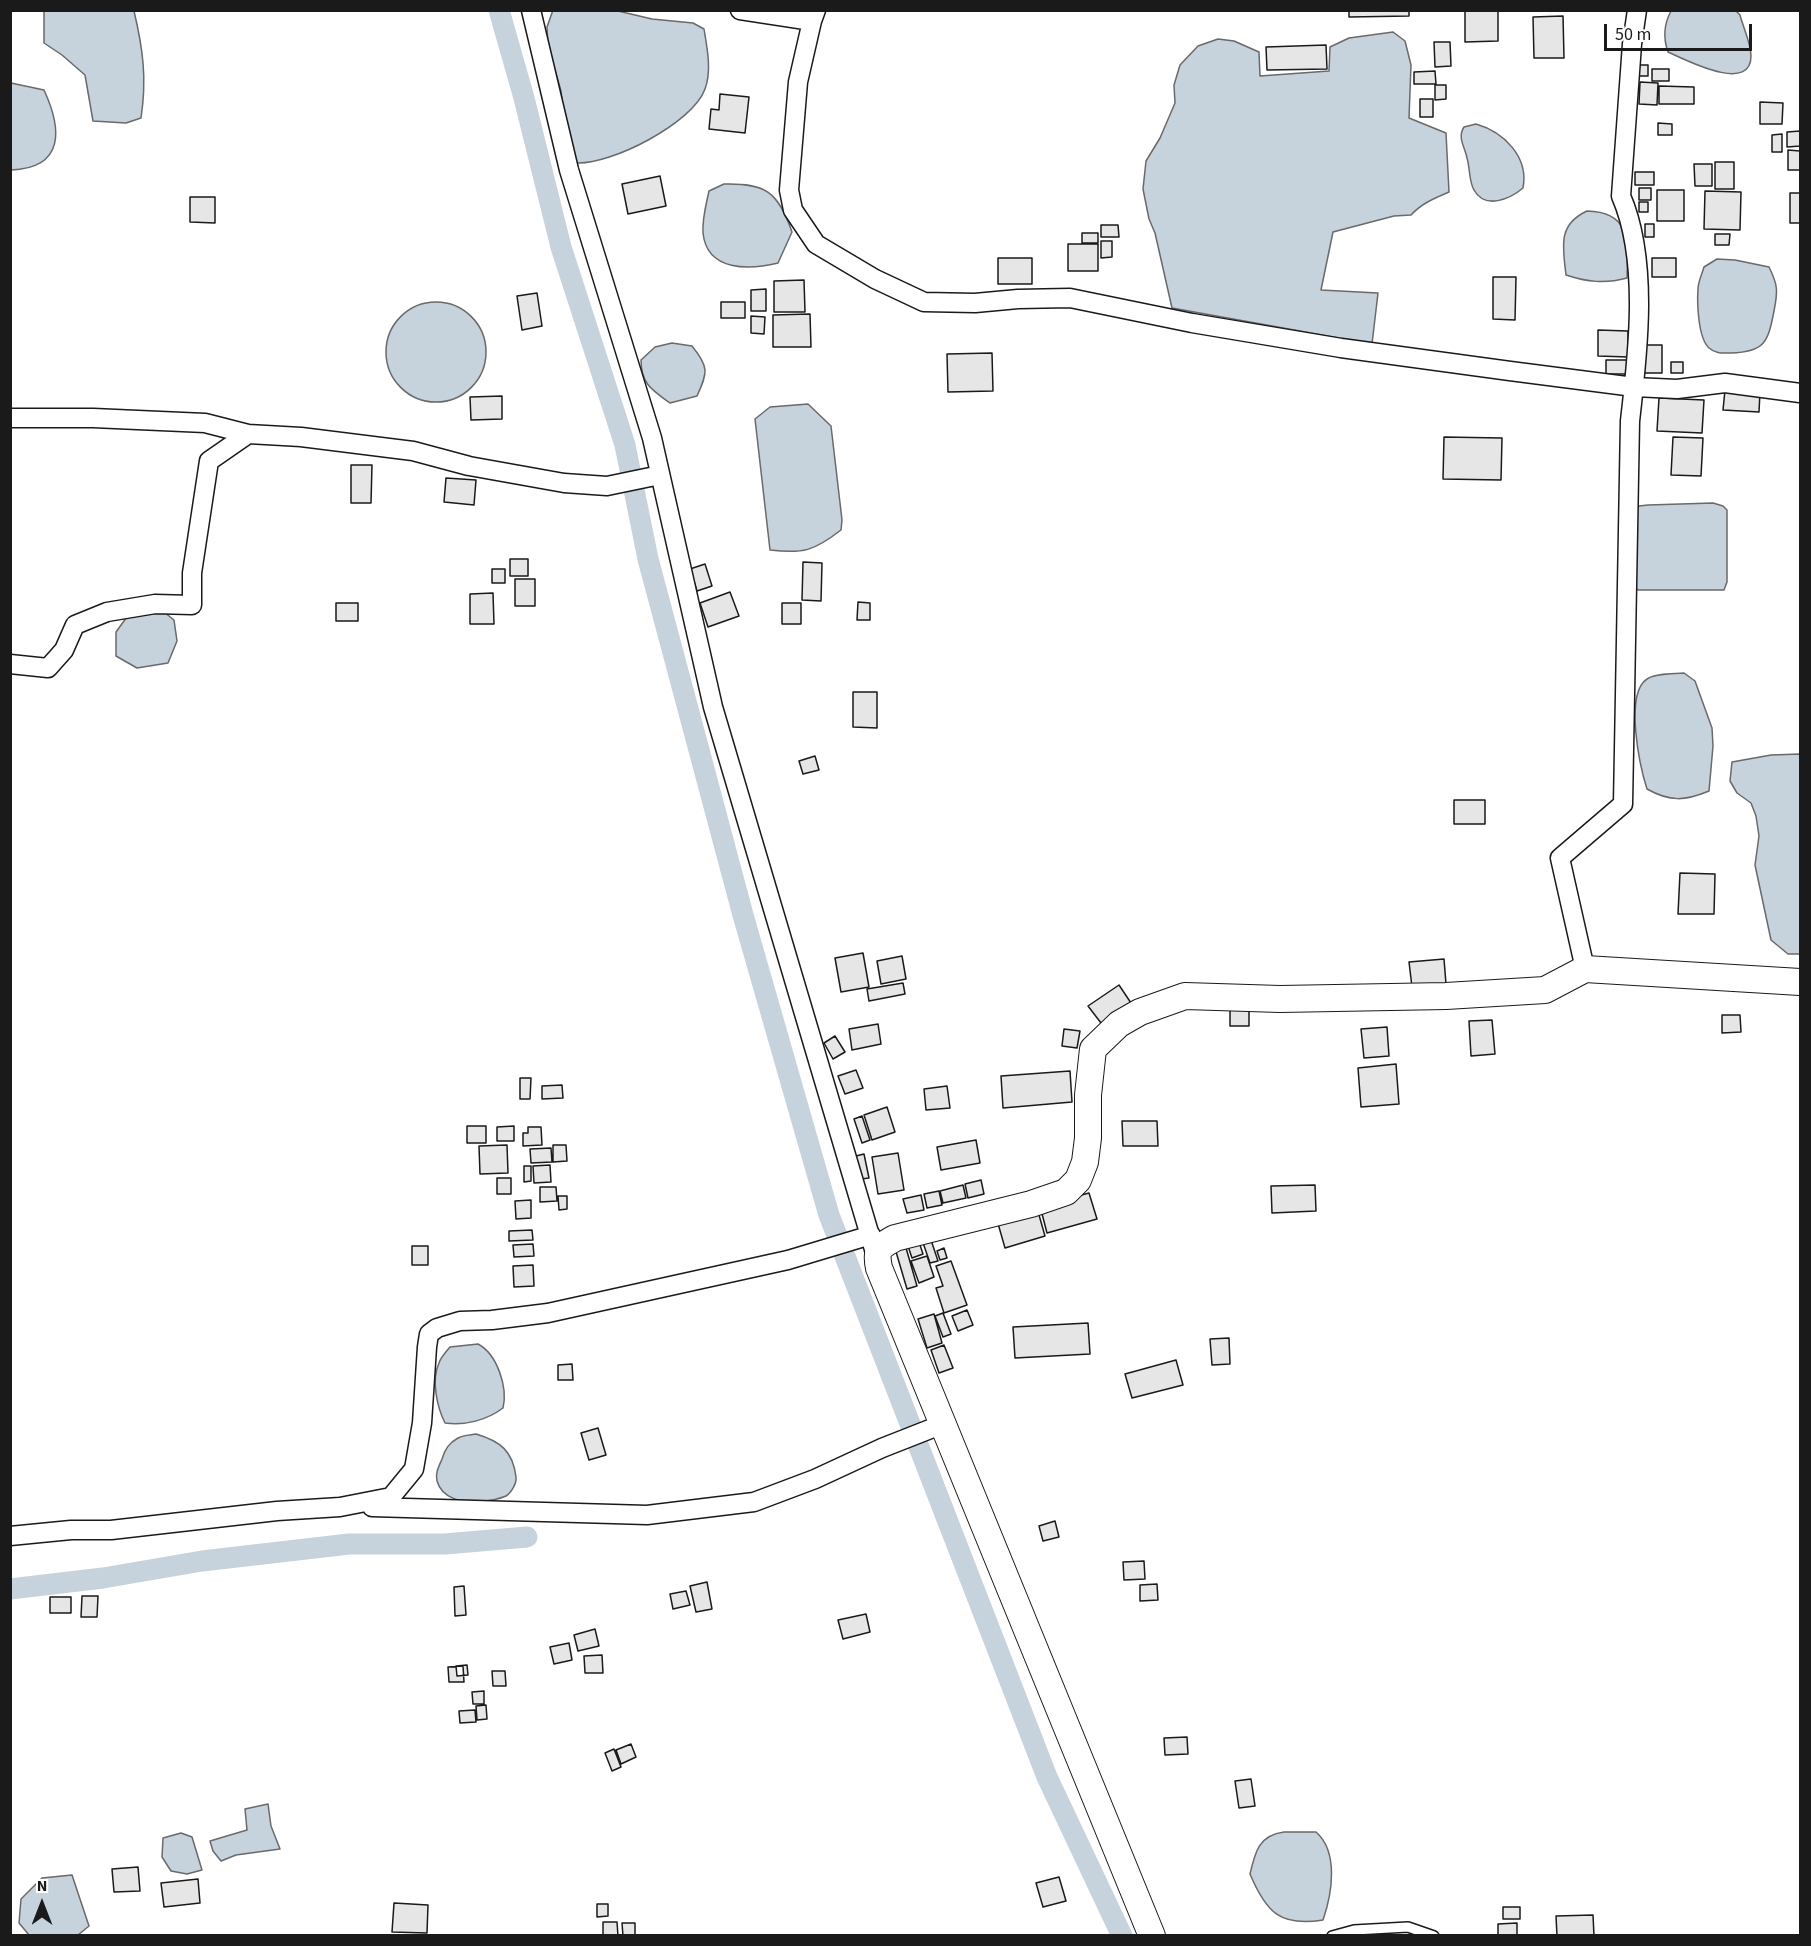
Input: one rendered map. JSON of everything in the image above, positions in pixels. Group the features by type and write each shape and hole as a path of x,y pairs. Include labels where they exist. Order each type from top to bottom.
{"street":[{"path":"531,10 569,170 652,438 713,707 879,1268 1152,1935"},
{"path":"740,10 814,16 798,82 794,117 789,190 793,210 816,244 874,279 924,302 975,303 1070,298 1192,323 1341,348 1634,387 1677,389 1725,383 1800,393"},
{"path":"1585,969 1560,858 1623,804 1630,422 1639,281 1633,234 1628,212 1621,196 1632,44 1637,10"},
{"path":"10,418 93,418 205,423 248,434 301,437 413,451 469,466 553,481 607,486 660,475"},
{"path":"10,664 48,668 64,650 75,625 107,612 155,604 192,605 192,573 209,461 248,434"},
{"path":"346,1506 391,1497 414,1469 422,1423 429,1334 437,1328 460,1321 492,1320 548,1313 788,1260 882,1246 895,1238 1031,1204 1066,1192 1078,1180 1085,1162 1093,1049 1119,1024 1140,1012 1185,996 1292,999 1446,996 1545,990 1585,969 1800,982"},
{"path":"10,1536 71,1530 111,1530 278,1511 346,1506 647,1515 754,1502 943,1424"}],"lane":[{"path":"1332,1935 1354,1930 1408,1927 1434,1935"}],"shaded area":[{"path":"553,10 618,11 652,19 693,23 704,29 709,67 705,89 685,115 649,139 609,157 576,163 565,124 561,91 548,46 547,27"},
{"path":"44,11 134,11 143,64 144,90 141,118 126,123 93,121 85,75 44,43"},
{"path":"1671,11 1736,11 1740,15 1750,46 1751,56 1748,67 1741,73 1729,74 1702,67 1668,52 1665,31"},
{"path":"1393,32 1405,41 1411,65 1409,118 1446,133 1449,192 1424,204 1411,215 1394,216 1333,232 1321,290 1378,293 1372,344 1172,308 1143,189 1146,161 1160,138 1175,103 1174,85 1180,65 1198,46 1218,39 1234,41 1259,52 1260,76 1329,71 1330,47 1349,38"},
{"path":"11,83 44,90 56,132 50,154 41,162 29,168 11,170"},
{"path":"1476,124 1505,140 1518,156 1522,166 1523,188 1505,199 1484,200 1472,187 1461,135 1464,127"},
{"path":"724,184 750,185 760,188 775,199 781,207 792,232 778,263 743,267 721,261 712,255 706,246 703,233 704,212 709,191"},
{"path":"1587,211 1602,213 1620,223 1627,242 1627,278 1596,281 1566,275 1563,246 1566,230 1577,217"},
{"path":"1717,259 1769,267 1774,279 1776,298 1770,330 1763,343 1751,350 1731,353 1717,352 1709,348 1702,337 1698,311 1699,284 1704,267"},
{"path":"436,302 455,305 472,316 483,333 486,352 483,371 472,388 455,399 436,402 417,399 400,388 389,371 386,352 389,333 400,316 417,305"},
{"path":"672,343 692,346 702,359 705,375 697,396 670,403 645,381 641,360 655,347"},
{"path":"808,404 831,426 842,520 841,530 823,543 808,549 791,552 770,550 755,419 770,407"},
{"path":"1713,503 1727,510 1727,582 1724,590 1638,590 1634,586 1634,512 1639,506"},
{"path":"164,612 174,620 177,641 168,663 137,668 116,656 116,632 129,614"},
{"path":"1684,673 1695,681 1712,728 1713,746 1709,791 1678,799 1647,789 1638,748 1635,715 1636,699 1640,687 1647,679 1660,675"},
{"path":"1800,754 1800,954 1788,954 1771,940 1755,865 1759,836 1756,816 1751,803 1737,793 1730,781 1732,762 1771,755"},
{"path":"478,1344 491,1355 500,1372 504,1391 503,1408 475,1421 460,1424 445,1423 437,1401 435,1385 440,1361 450,1347"},
{"path":"476,1434 504,1448 512,1460 516,1479 513,1488 506,1496 486,1501 466,1502 448,1496 437,1481 437,1472 444,1452 452,1442 460,1437"},
{"path":"268,1804 271,1826 280,1849 236,1855 221,1861 213,1851 210,1841 247,1830 245,1809"},
{"path":"1284,1832 1316,1832 1328,1851 1332,1874 1323,1920 1296,1921 1276,1914 1262,1898 1250,1874 1256,1852 1264,1841"},
{"path":"181,1833 192,1837 202,1870 187,1874 171,1871 162,1857 163,1838"},
{"path":"72,1875 89,1926 78,1935 29,1935 19,1923 21,1899 42,1878"}],"building":[{"path":"1349,10 1409,10 1409,16 1349,17"},
{"path":"1465,10 1498,10 1498,41 1465,42"},
{"path":"1563,16 1564,58 1534,58 1533,17"},
{"path":"1434,42 1450,42 1451,66 1435,67"},
{"path":"1326,45 1327,69 1267,70 1266,47"},
{"path":"1637,65 1648,65 1648,76 1637,76"},
{"path":"1652,69 1669,69 1669,81 1652,81"},
{"path":"1435,71 1436,84 1414,84 1414,72"},
{"path":"1640,82 1658,83 1657,105 1639,104"},
{"path":"1435,85 1446,85 1446,99 1435,100"},
{"path":"1659,86 1694,87 1694,104 1659,104"},
{"path":"720,94 749,97 745,133 709,129 711,109 719,110"},
{"path":"1420,99 1433,99 1433,117 1420,117"},
{"path":"1760,102 1783,103 1782,124 1760,124"},
{"path":"1658,123 1672,124 1672,135 1658,135"},
{"path":"1800,131 1800,146 1787,147 1787,132"},
{"path":"1782,134 1782,152 1772,152 1772,135"},
{"path":"1788,150 1800,151 1800,170 1788,170"},
{"path":"1715,162 1734,162 1734,189 1715,189"},
{"path":"1694,164 1712,164 1712,186 1695,186"},
{"path":"1635,172 1654,172 1654,185 1635,185"},
{"path":"660,176 666,206 628,214 622,184"},
{"path":"1639,188 1651,188 1651,200 1639,200"},
{"path":"1657,190 1684,190 1684,221 1657,221"},
{"path":"1705,191 1741,192 1740,230 1704,229"},
{"path":"1790,193 1800,193 1800,223 1790,223"},
{"path":"190,197 215,197 215,223 190,222"},
{"path":"1639,202 1648,202 1648,212 1639,212"},
{"path":"1645,224 1654,224 1654,237 1645,237"},
{"path":"1101,225 1118,225 1119,237 1101,237"},
{"path":"1082,233 1098,233 1098,243 1082,243"},
{"path":"1715,234 1730,234 1729,245 1715,245"},
{"path":"1101,241 1112,241 1112,257 1101,258"},
{"path":"1068,244 1098,244 1098,271 1068,271"},
{"path":"998,258 1032,258 1032,284 998,284"},
{"path":"1652,258 1676,258 1676,277 1652,277"},
{"path":"1493,277 1516,277 1515,320 1493,319"},
{"path":"804,280 805,312 774,312 774,281"},
{"path":"766,289 766,311 751,311 751,290"},
{"path":"537,293 542,326 522,330 517,296"},
{"path":"721,302 745,302 745,318 721,318"},
{"path":"810,314 811,347 773,347 773,315"},
{"path":"751,316 765,317 764,334 751,333"},
{"path":"1598,330 1628,331 1628,357 1598,356"},
{"path":"1640,345 1662,345 1662,373 1639,373"},
{"path":"992,353 993,391 948,392 947,354"},
{"path":"1606,360 1629,360 1629,374 1606,374"},
{"path":"1671,362 1683,362 1683,373 1671,373"},
{"path":"1725,390 1760,392 1759,412 1723,410"},
{"path":"502,396 502,419 471,420 470,397"},
{"path":"1659,398 1704,400 1702,433 1657,431"},
{"path":"1444,437 1502,438 1501,480 1443,479"},
{"path":"1673,437 1703,438 1701,476 1671,475"},
{"path":"351,465 372,465 371,503 351,503"},
{"path":"446,478 476,480 474,505 444,502"},
{"path":"510,559 528,559 528,576 510,576"},
{"path":"803,562 822,563 821,601 802,600"},
{"path":"705,564 712,586 697,591 690,569"},
{"path":"492,569 505,569 505,583 492,583"},
{"path":"515,579 535,579 535,606 515,606"},
{"path":"730,592 739,616 708,627 700,603"},
{"path":"493,593 494,624 470,624 470,594"},
{"path":"858,602 870,603 870,620 857,620"},
{"path":"336,603 358,603 358,621 336,621"},
{"path":"782,603 801,603 801,624 782,624"},
{"path":"853,692 877,692 877,728 853,727"},
{"path":"815,756 819,770 803,774 799,761"},
{"path":"1454,800 1485,800 1485,824 1454,824"},
{"path":"1680,873 1715,874 1714,914 1678,914"},
{"path":"863,953 869,987 841,992 835,958"},
{"path":"902,956 906,979 881,984 877,961"},
{"path":"1444,959 1446,984 1412,987 1409,962"},
{"path":"903,983 905,994 869,1001 867,989"},
{"path":"1119,985 1131,1003 1101,1023 1088,1006"},
{"path":"1230,1008 1249,1008 1249,1026 1230,1026"},
{"path":"1722,1015 1740,1015 1741,1032 1722,1033"},
{"path":"1492,1020 1495,1054 1471,1056 1469,1021"},
{"path":"878,1024 881,1044 852,1050 849,1029"},
{"path":"1387,1027 1389,1056 1364,1058 1361,1029"},
{"path":"1064,1029 1080,1031 1077,1048 1062,1046"},
{"path":"835,1036 845,1052 833,1059 824,1043"},
{"path":"1396,1064 1399,1104 1361,1107 1358,1068"},
{"path":"856,1070 863,1088 845,1094 838,1076"},
{"path":"1070,1071 1072,1102 1003,1108 1001,1076"},
{"path":"520,1078 531,1078 530,1099 520,1099"},
{"path":"562,1085 563,1098 542,1099 542,1086"},
{"path":"947,1086 950,1108 926,1110 924,1089"},
{"path":"887,1107 895,1132 872,1140 864,1115"},
{"path":"862,1116 870,1140 862,1143 854,1119"},
{"path":"1122,1121 1157,1121 1158,1146 1123,1146"},
{"path":"467,1126 486,1126 486,1143 467,1143"},
{"path":"514,1126 514,1141 497,1141 497,1127"},
{"path":"528,1127 541,1127 542,1145 523,1146 523,1133 528,1133"},
{"path":"976,1140 980,1163 941,1170 937,1147"},
{"path":"507,1145 508,1173 480,1174 479,1146"},
{"path":"553,1145 566,1145 567,1161 553,1162"},
{"path":"551,1148 552,1162 531,1163 530,1149"},
{"path":"898,1153 904,1190 878,1194 872,1157"},
{"path":"864,1154 869,1178 861,1179 856,1156"},
{"path":"550,1165 551,1182 534,1183 533,1166"},
{"path":"524,1166 531,1166 531,1181 524,1182"},
{"path":"497,1178 511,1178 511,1194 497,1194"},
{"path":"981,1180 984,1194 968,1198 965,1184"},
{"path":"963,1185 966,1198 943,1203 940,1191"},
{"path":"1315,1185 1316,1211 1272,1213 1271,1186"},
{"path":"540,1187 556,1187 557,1201 540,1202"},
{"path":"939,1191 942,1205 927,1208 924,1194"},
{"path":"1089,1193 1097,1219 1047,1233 1040,1206"},
{"path":"921,1195 924,1210 907,1213 903,1199"},
{"path":"558,1196 567,1196 567,1209 559,1210"},
{"path":"531,1200 531,1218 516,1219 515,1201"},
{"path":"1037,1208 1045,1236 1005,1248 997,1220"},
{"path":"532,1230 533,1240 509,1241 509,1231"},
{"path":"929,1234 938,1261 930,1263 921,1237"},
{"path":"917,1236 923,1254 912,1258 906,1240"},
{"path":"904,1241 917,1286 907,1289 894,1245"},
{"path":"533,1244 534,1256 514,1257 513,1245"},
{"path":"412,1246 428,1246 428,1265 412,1265"},
{"path":"944,1248 947,1258 940,1260 937,1251"},
{"path":"927,1256 934,1277 919,1283 911,1261"},
{"path":"951,1261 967,1305 944,1313 936,1288 943,1286 936,1266"},
{"path":"533,1265 534,1286 514,1287 513,1266"},
{"path":"967,1310 973,1325 958,1331 952,1316"},
{"path":"943,1313 951,1334 943,1337 935,1316"},
{"path":"934,1314 942,1343 927,1348 918,1319"},
{"path":"1088,1323 1090,1354 1015,1358 1013,1327"},
{"path":"1229,1338 1230,1364 1212,1365 1210,1339"},
{"path":"944,1345 953,1368 939,1373 931,1350"},
{"path":"1176,1360 1183,1385 1132,1398 1125,1374"},
{"path":"572,1364 573,1380 558,1380 558,1365"},
{"path":"598,1428 606,1455 589,1460 581,1433"},
{"path":"1055,1521 1059,1537 1043,1541 1039,1526"},
{"path":"1144,1561 1145,1579 1124,1580 1123,1562"},
{"path":"707,1582 712,1609 696,1612 690,1586"},
{"path":"1157,1584 1158,1600 1140,1601 1140,1585"},
{"path":"464,1586 466,1615 455,1616 454,1587"},
{"path":"686,1591 690,1605 673,1609 670,1594"},
{"path":"82,1596 98,1596 97,1617 81,1617"},
{"path":"50,1597 71,1597 71,1613 50,1613"},
{"path":"866,1614 870,1632 843,1639 838,1620"},
{"path":"595,1629 599,1646 578,1651 574,1635"},
{"path":"569,1643 572,1660 554,1664 550,1647"},
{"path":"602,1655 603,1673 585,1673 584,1656"},
{"path":"467,1665 468,1675 457,1676 456,1666"},
{"path":"463,1666 464,1682 449,1682 448,1667"},
{"path":"492,1671 505,1671 506,1686 493,1686"},
{"path":"484,1691 484,1704 473,1704 472,1692"},
{"path":"486,1705 487,1719 477,1720 476,1706"},
{"path":"475,1710 476,1722 460,1723 459,1711"},
{"path":"1187,1737 1188,1754 1165,1755 1164,1738"},
{"path":"631,1744 636,1757 621,1764 616,1750"},
{"path":"614,1749 621,1767 612,1771 605,1753"},
{"path":"1251,1779 1255,1806 1239,1808 1235,1781"},
{"path":"138,1867 140,1891 114,1892 112,1869"},
{"path":"1059,1877 1066,1901 1043,1907 1036,1883"},
{"path":"198,1879 200,1903 164,1907 161,1883"},
{"path":"394,1903 428,1905 427,1933 392,1932"},
{"path":"597,1904 608,1904 608,1916 597,1917"},
{"path":"1503,1907 1520,1907 1520,1919 1503,1919"},
{"path":"1593,1915 1594,1936 1557,1936 1556,1916"},
{"path":"603,1922 617,1922 618,1936 603,1936"},
{"path":"622,1923 635,1923 635,1936 623,1936"},
{"path":"1517,1923 1517,1936 1498,1936 1498,1924"}],"waterway":[{"path":"499,10 524,98 561,247 625,445 648,559 743,915 829,1215 1047,1777 1122,1936"},
{"path":"10,1589 103,1578 202,1561 349,1544 445,1544 527,1537"}]}
